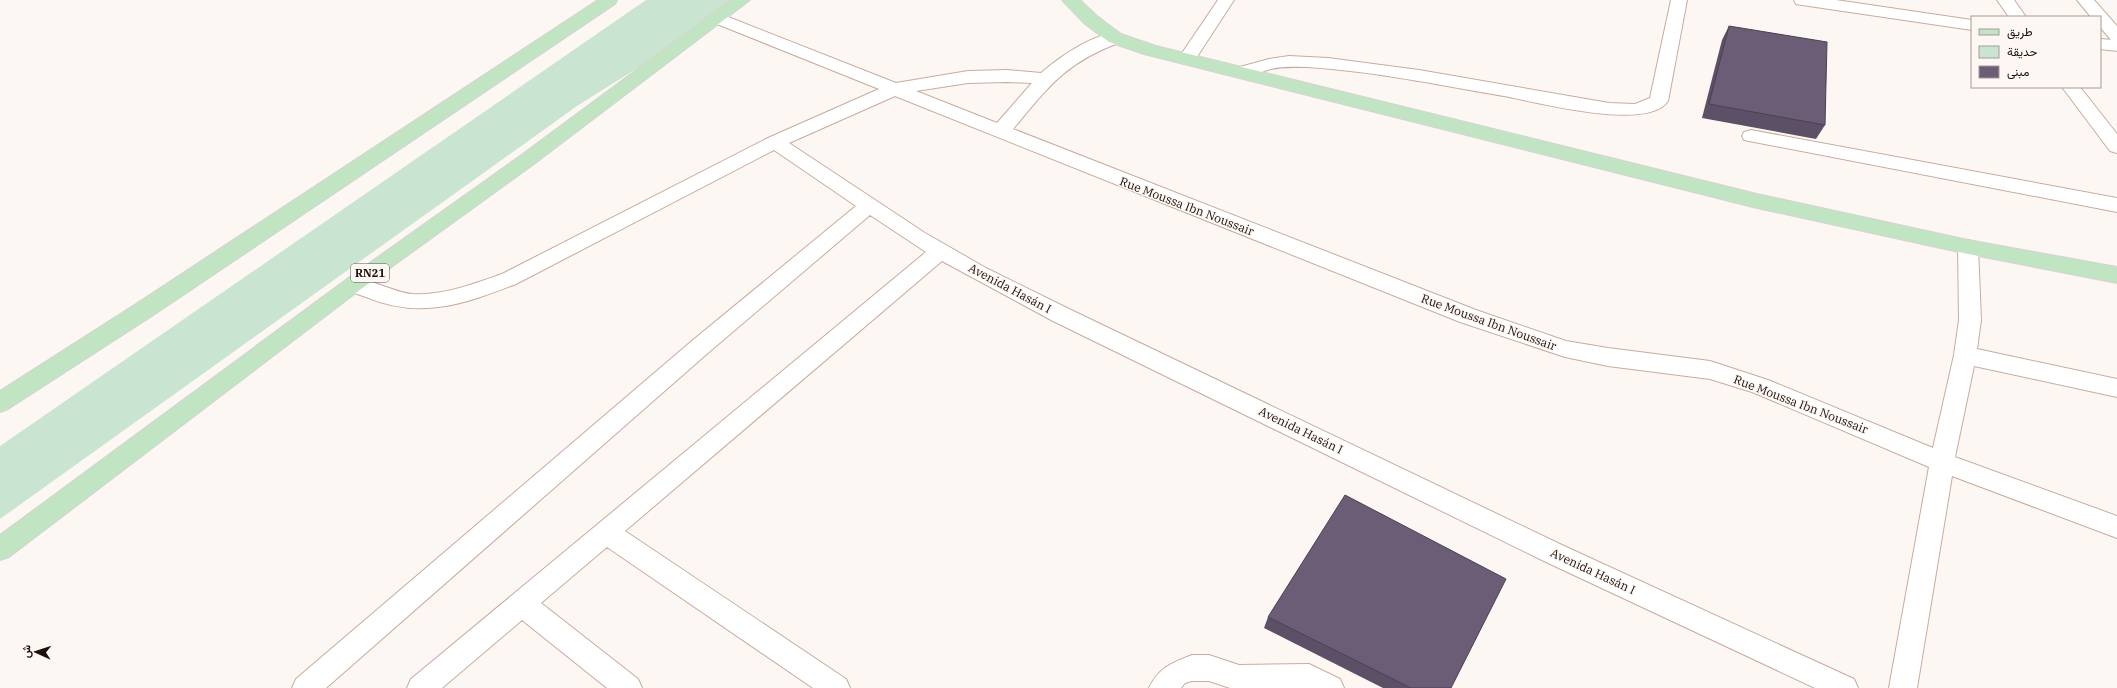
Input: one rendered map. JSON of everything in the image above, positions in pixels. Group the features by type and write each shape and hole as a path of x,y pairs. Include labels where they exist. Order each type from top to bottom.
{"main road":[{"path":"0,403 147,308 609,0"},
{"name":"RN21","path":"0,549 354,284 527,160 742,0"},
{"path":"1070,0 1091,20 1115,38 1186,59 1757,201 1968,247 2117,275"}],"street":[{"path":"1186,59 1226,0"},
{"path":"1242,72 1269,64 1308,61 1419,76 1609,109 1629,110 1650,108 1659,101 1679,0"},
{"path":"1802,0 1971,25"},
{"path":"2005,0 2017,16"},
{"path":"2085,0 2099,16"},
{"name":"Rue Moussa Ibn Noussair","path":"718,18 1001,131 1129,184 1528,338 1565,349 1608,357 1710,370 1760,386 1942,462 2117,527"},
{"path":"2101,18 2117,36"},
{"path":"1001,131 1045,79 1066,60 1087,48 1115,38"},
{"path":"2101,44 2117,46"},
{"path":"354,284 396,300 414,303 466,295 509,279 775,142 894,89 968,77 1007,76 1045,79"},
{"path":"2073,88 2117,147"},
{"path":"1751,136 2117,205"},
{"name":"Avenida Hasán I","path":"775,142 868,205 940,250 979,273 1061,315 1365,460 1555,554 1844,688"},
{"path":"306,688 689,357 868,205"},
{"path":"1902,688 1942,462 1965,355 1970,320 1968,247"},
{"path":"424,687 521,603 940,250"},
{"path":"1965,355 2117,388"},
{"path":"606,532 829,686"},
{"path":"521,603 628,688"},
{"path":"1163,688 1176,674 1192,668 1209,668 1241,683 1314,684"}],"green space":[{"path":"646,0 746,0 577,106 0,519 0,446"}],"building":[{"path":"1729,26 1827,42 1825,125 1709,104"},
{"path":"1345,495 1506,579 1451,688 1411,688 1268,617"}]}
